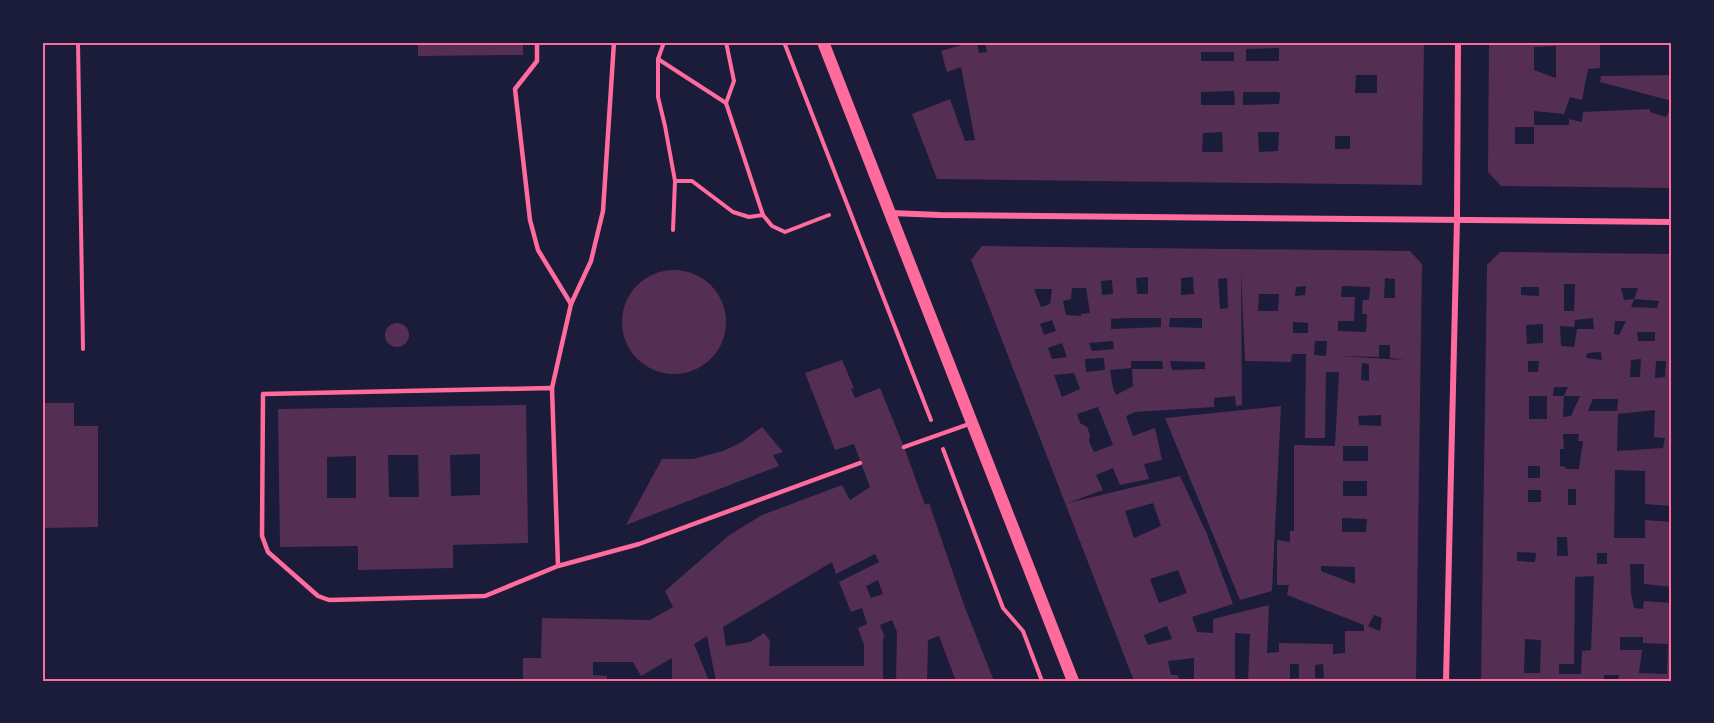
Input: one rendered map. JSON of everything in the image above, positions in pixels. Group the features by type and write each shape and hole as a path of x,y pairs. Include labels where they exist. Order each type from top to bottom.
{"main road":[{"path":"823,42 1072,681"}],"street":[{"path":"1446,681 1458,42"},
{"path":"891,213 1672,222"}],"lane":[{"path":"537,42 537,61 515,89 530,220 538,250 571,304"},
{"path":"558,566 552,388 571,304 591,261 603,211 614,42"},
{"path":"552,388 262,394 262,536 268,552 318,596 329,600 485,597 558,566 639,544 860,463"},
{"path":"904,447 972,423"}],"path":[{"path":"78,42 83,349"},
{"path":"664,42 658,59 658,97 675,181 673,230"},
{"path":"726,42 734,81 726,103 763,215 772,226 785,232 829,215"},
{"path":"784,42 938,435 1003,608 1023,631 1042,681"},
{"path":"658,59 726,103"},
{"path":"675,181 693,181 733,212 749,218 763,215"}],"building":[{"path":"418,42 523,42 523,55 418,56"},
{"path":"972,42 977,42 979,53 987,52 985,42 1424,42 1422,185 937,179 912,114 950,99 965,141 975,140 961,67 947,72 941,51","holes":["1279,48 1279,61 1246,61 1246,49","1201,52 1234,52 1234,61 1201,61","1356,75 1377,75 1377,93 1355,93","1234,91 1235,105 1201,105 1201,92","1243,92 1279,92 1279,104 1243,105","1222,132 1223,152 1202,152 1203,133","1258,132 1279,132 1278,151 1259,152","1335,136 1350,136 1350,149 1335,149"]},
{"path":"1489,42 1600,42 1600,68 1588,69 1582,100 1570,97 1564,114 1534,111 1534,125 1569,125 1569,119 1582,122 1583,112 1650,109 1650,112 1666,117 1672,104 1672,188 1501,186 1488,172","holes":["1556,46 1556,78 1534,70 1534,47","1515,127 1534,127 1534,144 1515,144"]},
{"path":"1672,75 1672,101 1600,82 1601,76"},
{"path":"982,246 1410,251 1422,264 1416,681 1248,681 1250,634 1235,633 1235,681 1194,681 1194,658 1168,661 1171,675 1177,675 1181,681 1134,681 971,260","holes":["1241,271 1245,361 1291,362 1292,354 1306,354 1305,438 1325,438 1326,372 1339,372 1335,446 1294,445 1294,531 1290,531 1290,542 1277,540 1277,585 1289,585 1287,595 1364,625 1364,631 1345,631 1345,653 1333,654 1333,644 1279,643 1279,652 1267,653 1269,605 1213,619 1213,633 1197,632 1192,617 1233,604 1207,534 1180,476 1068,503 1103,490 1096,475 1113,468 1120,485 1149,479 1144,464 1162,460 1155,428 1133,436 1126,416 1135,412 1214,407 1214,398 1235,396 1236,406 1242,405","1148,277 1148,294 1137,294 1136,278","1193,277 1194,294 1181,295 1181,278","1227,278 1228,308 1220,309 1218,279","1385,278 1395,279 1395,298 1384,298","1112,280 1113,294 1102,295 1101,281","1306,286 1305,295 1295,296 1296,287","1342,286 1370,287 1369,300 1363,300 1362,314 1367,314 1366,332 1338,331 1338,321 1354,321 1355,297 1341,297","1072,288 1086,288 1090,313 1081,314 1081,316 1066,315 1063,301 1071,299","1034,289 1052,289 1050,304 1041,307","1259,294 1279,294 1278,311 1258,311","1161,318 1161,327 1111,329 1111,319","1170,318 1202,318 1202,328 1169,327","1052,320 1056,331 1044,335 1040,324","1293,322 1308,323 1308,333 1293,333","1113,341 1114,349 1092,351 1089,343","1315,341 1327,341 1326,356 1314,355","1062,343 1067,357 1052,359 1048,348","1379,345 1390,345 1390,358 1405,360 1339,356 1379,357","1104,358 1105,370 1086,372 1085,359","1131,361 1162,361 1163,369 1132,369 1133,386 1116,395 1110,370 1131,368","1170,361 1205,362 1205,369 1172,370","1362,363 1369,364 1369,381 1361,380","1074,373 1080,389 1062,397 1054,375","1098,407 1113,445 1094,452 1089,442 1090,435 1087,427 1080,423 1077,414","1381,415 1381,426 1359,425 1358,416","1343,446 1368,446 1368,461 1343,461","1343,481 1367,481 1367,496 1343,496","1153,503 1161,526 1134,538 1125,511","1342,518 1367,519 1366,532 1342,532","1321,566 1355,567 1355,584 1321,571","1178,570 1187,593 1159,603 1150,579","1374,615 1382,618 1380,631 1368,626","1167,626 1172,639 1148,645 1144,635","1290,664 1299,664 1299,678 1290,679","1323,664 1324,678 1315,678 1315,665"]},
{"path":"1500,252 1672,254 1672,462 1670,472 1672,472 1672,506 1645,504 1645,471 1615,470 1614,538 1645,538 1645,520 1672,522 1672,587 1644,584 1644,564 1630,564 1634,608 1643,609 1644,601 1672,603 1672,681 1618,681 1619,675 1604,675 1604,681 1481,681 1487,265","holes":["1564,284 1575,284 1574,311 1564,311","1521,287 1539,287 1539,296 1521,295","1621,288 1638,288 1634,299 1624,300","1634,299 1659,301 1657,308 1631,307","1593,318 1594,329 1577,329 1574,347 1561,346 1560,326 1574,327 1575,320","1615,321 1626,321 1619,335 1614,334","1543,324 1543,343 1527,344 1526,325","1637,332 1655,332 1655,341 1638,341","1601,352 1602,360 1586,358 1587,353","1641,359 1640,377 1630,377 1631,360","1528,361 1539,361 1538,372 1528,372","1656,361 1666,361 1665,377 1655,378","1554,387 1568,387 1564,396 1553,396","1529,396 1547,396 1547,419 1529,419","1564,396 1580,396 1571,416 1563,417","1593,399 1618,399 1617,411 1588,411","1655,410 1654,437 1665,438 1663,448 1617,451 1618,414","1563,434 1579,434 1578,441 1583,441 1579,469 1565,469 1566,467 1560,466 1560,449 1564,449","1528,466 1540,466 1540,478 1528,478","1568,489 1576,489 1576,505 1568,505","1528,490 1541,490 1541,502 1528,502","1557,537 1567,537 1568,556 1557,556","1517,552 1536,553 1535,562 1517,561","1597,553 1607,553 1607,564 1597,564","1594,576 1591,650 1582,651 1581,674 1559,674 1559,664 1574,664 1575,577","1620,637 1643,637 1643,643 1668,644 1667,674 1639,673 1642,650 1620,650","1525,639 1541,640 1540,673 1524,673"]},
{"path":"674,270 694,274 711,285 722,302 726,322 722,342 711,359 694,370 674,374 654,370 637,359 626,342 622,322 626,302 637,285 654,274"},
{"path":"397,323 406,326 409,335 406,344 397,347 388,344 385,335 388,326"},
{"path":"842,360 854,388 851,389 855,398 880,388 925,505 929,503 964,605 994,681 956,681 939,636 928,640 927,681 896,681 897,632 892,620 880,625 885,637 883,637 883,681 716,681 707,636 694,644 709,681 672,681 672,658 641,676 633,662 593,662 593,675 607,676 607,681 523,681 523,658 541,658 542,618 650,620 673,607 665,591 728,536 762,515 842,485 850,500 870,487 854,444 835,450 805,373","holes":["875,554 879,562 839,582 851,612 862,608 867,624 858,628 864,645 864,666 769,666 770,641 764,633 750,642 726,646 723,627 832,562 836,574","878,580 883,594 871,598 866,586"]},
{"path":"42,403 74,403 74,426 98,426 98,527 42,528"},
{"path":"526,405 528,543 453,545 453,568 358,570 358,546 280,547 278,409","holes":["480,454 480,495 451,496 450,455","388,455 418,455 419,497 389,497","356,456 356,498 327,498 327,457"]},
{"path":"1281,406 1272,591 1240,600 1165,418"},
{"path":"762,427 783,452 773,455 779,466 626,525 662,459 693,459 723,451 740,443"}]}
